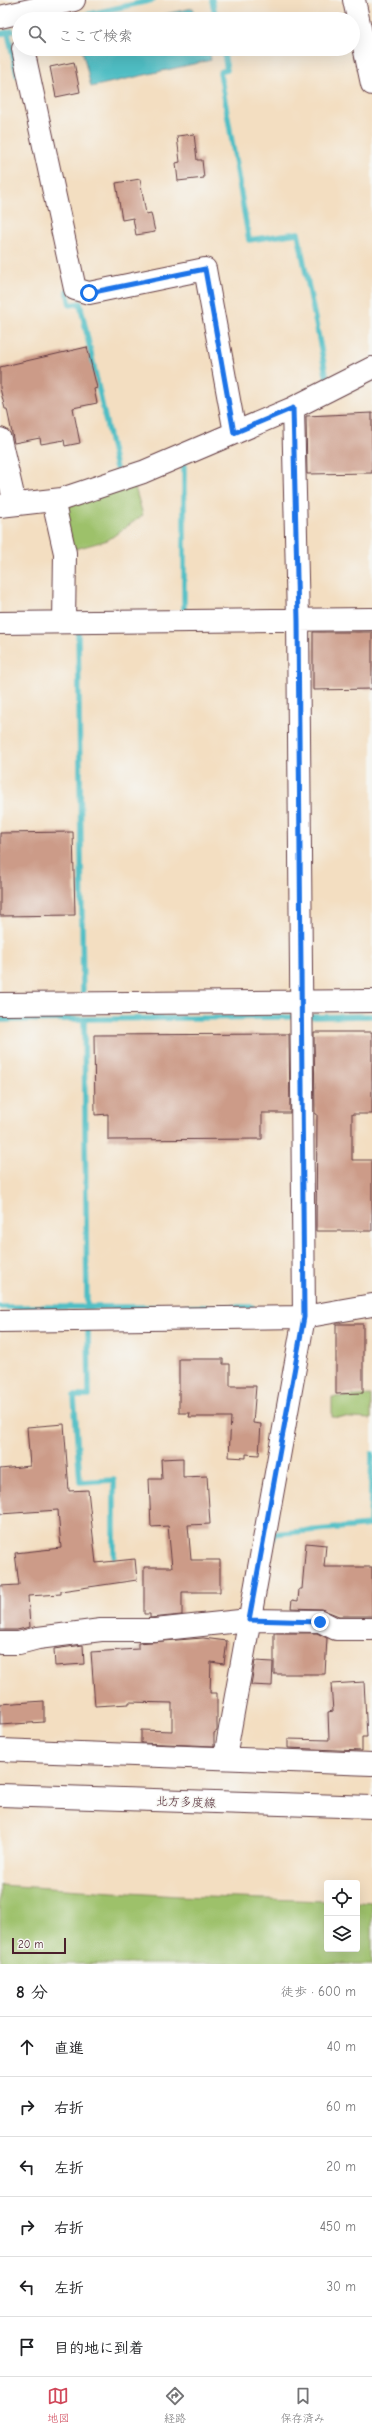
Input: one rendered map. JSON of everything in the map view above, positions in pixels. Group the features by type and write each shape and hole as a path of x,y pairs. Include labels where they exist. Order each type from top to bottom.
{"street":[{"path":"37,12 74,0"},
{"path":"354,0 357,12"},
{"path":"360,28 372,84"},
{"path":"25,56 75,290 89,293 205,269 234,433"},
{"path":"0,438 7,505 69,497 143,472 293,408 372,368"},
{"path":"225,1758 304,1317 298,620 293,408"},
{"path":"53,500 65,553 64,622"},
{"path":"0,623 372,619"},
{"path":"0,1004 372,1001"},
{"path":"0,1321 304,1317 372,1306"},
{"path":"0,1643 19,1643 38,1638 102,1630 155,1630 249,1620 320,1622 336,1629 372,1629"},
{"path":"0,1750 372,1764"},
{"name":"北方多度線","path":"0,1795 372,1807"}],"green space":[{"path":"134,484 143,515 108,540 72,550 60,509"},
{"path":"371,1395 371,1419 332,1417 332,1397"},
{"path":"0,1885 178,1896 324,1901 324,1952 360,1952 360,1902 372,1903 372,1964 0,1964"}],"water":[{"path":"193,8 194,12 174,12"},
{"path":"84,56 210,56 211,60 91,87"}],"building":[{"path":"74,62 80,92 56,97 50,67"},
{"path":"194,134 197,160 202,160 204,178 178,181 176,163 180,162 177,136"},
{"path":"140,179 146,214 151,213 155,232 136,235 133,218 122,220 116,183"},
{"path":"87,347 97,388 94,389 97,403 73,408 80,443 65,446 64,440 41,444 40,438 14,443 7,409 5,409 0,388 0,367"},
{"path":"372,413 372,473 307,474 306,416"},
{"path":"313,632 372,632 372,689 313,690"},
{"path":"73,832 75,915 0,916 0,833"},
{"path":"314,1032 372,1032 372,1114 352,1114 352,1160 372,1160 372,1231 316,1231 317,1114 315,1114"},
{"path":"289,1034 290,1113 262,1113 262,1139 108,1140 108,1114 95,1115 94,1035"},
{"path":"336,1324 363,1324 363,1393 336,1394"},
{"path":"179,1359 223,1359 223,1364 230,1364 230,1386 256,1386 253,1423 261,1424 259,1455 246,1454 246,1458 229,1457 231,1417 189,1417 190,1413 179,1413"},
{"path":"64,1424 69,1491 88,1490 96,1563 135,1559 137,1580 61,1591 61,1594 28,1596 30,1627 17,1630 0,1630 0,1586 19,1585 15,1553 61,1548 58,1510 0,1514 0,1469 30,1466 27,1427"},
{"path":"183,1458 183,1477 207,1476 210,1524 188,1525 191,1560 220,1560 220,1592 182,1592 182,1615 150,1618 150,1614 144,1614 144,1567 172,1567 168,1526 151,1527 149,1479 162,1479 161,1459"},
{"path":"306,1543 326,1545 324,1567 372,1567 372,1616 339,1616 321,1609 291,1608 292,1600 298,1601 299,1589 302,1589"},
{"path":"274,1633 317,1633 327,1638 325,1674 274,1674"},
{"path":"203,1638 227,1641 224,1664 211,1662 210,1693 217,1693 217,1731 214,1733 214,1746 141,1743 141,1730 172,1731 172,1703 129,1702 129,1704 95,1706 91,1652 138,1649 138,1643"},
{"path":"83,1645 84,1664 55,1666 54,1649"},
{"path":"255,1661 273,1662 272,1686 251,1685"},
{"path":"364,1682 367,1737 362,1737 362,1751 288,1748 288,1739 329,1740 328,1712 333,1711 331,1684"},
{"path":"44,1701 44,1722 0,1725 0,1704"}],"waterway":[{"path":"99,12 153,0"},
{"path":"212,0 215,12"},
{"path":"0,34 12,31"},
{"path":"8,33 12,52"},
{"path":"13,56 17,75"},
{"path":"224,56 227,70 220,72 249,240 298,233 327,379"},
{"path":"67,291 70,305 80,303 116,468"},
{"path":"184,464 184,615"},
{"path":"78,629 83,993"},
{"path":"307,1017 372,1016"},
{"path":"0,1020 291,1017"},
{"path":"84,1019 87,1307"},
{"path":"0,1307 252,1307"},
{"path":"88,1327 89,1396 74,1396 80,1482 114,1480 114,1556"},
{"path":"273,1539 273,1534 370,1525 372,1454"}],"route":[{"path":"89,293 205,269 234,433 293,408 298,620 304,1317 249,1620 320,1622"}]}
